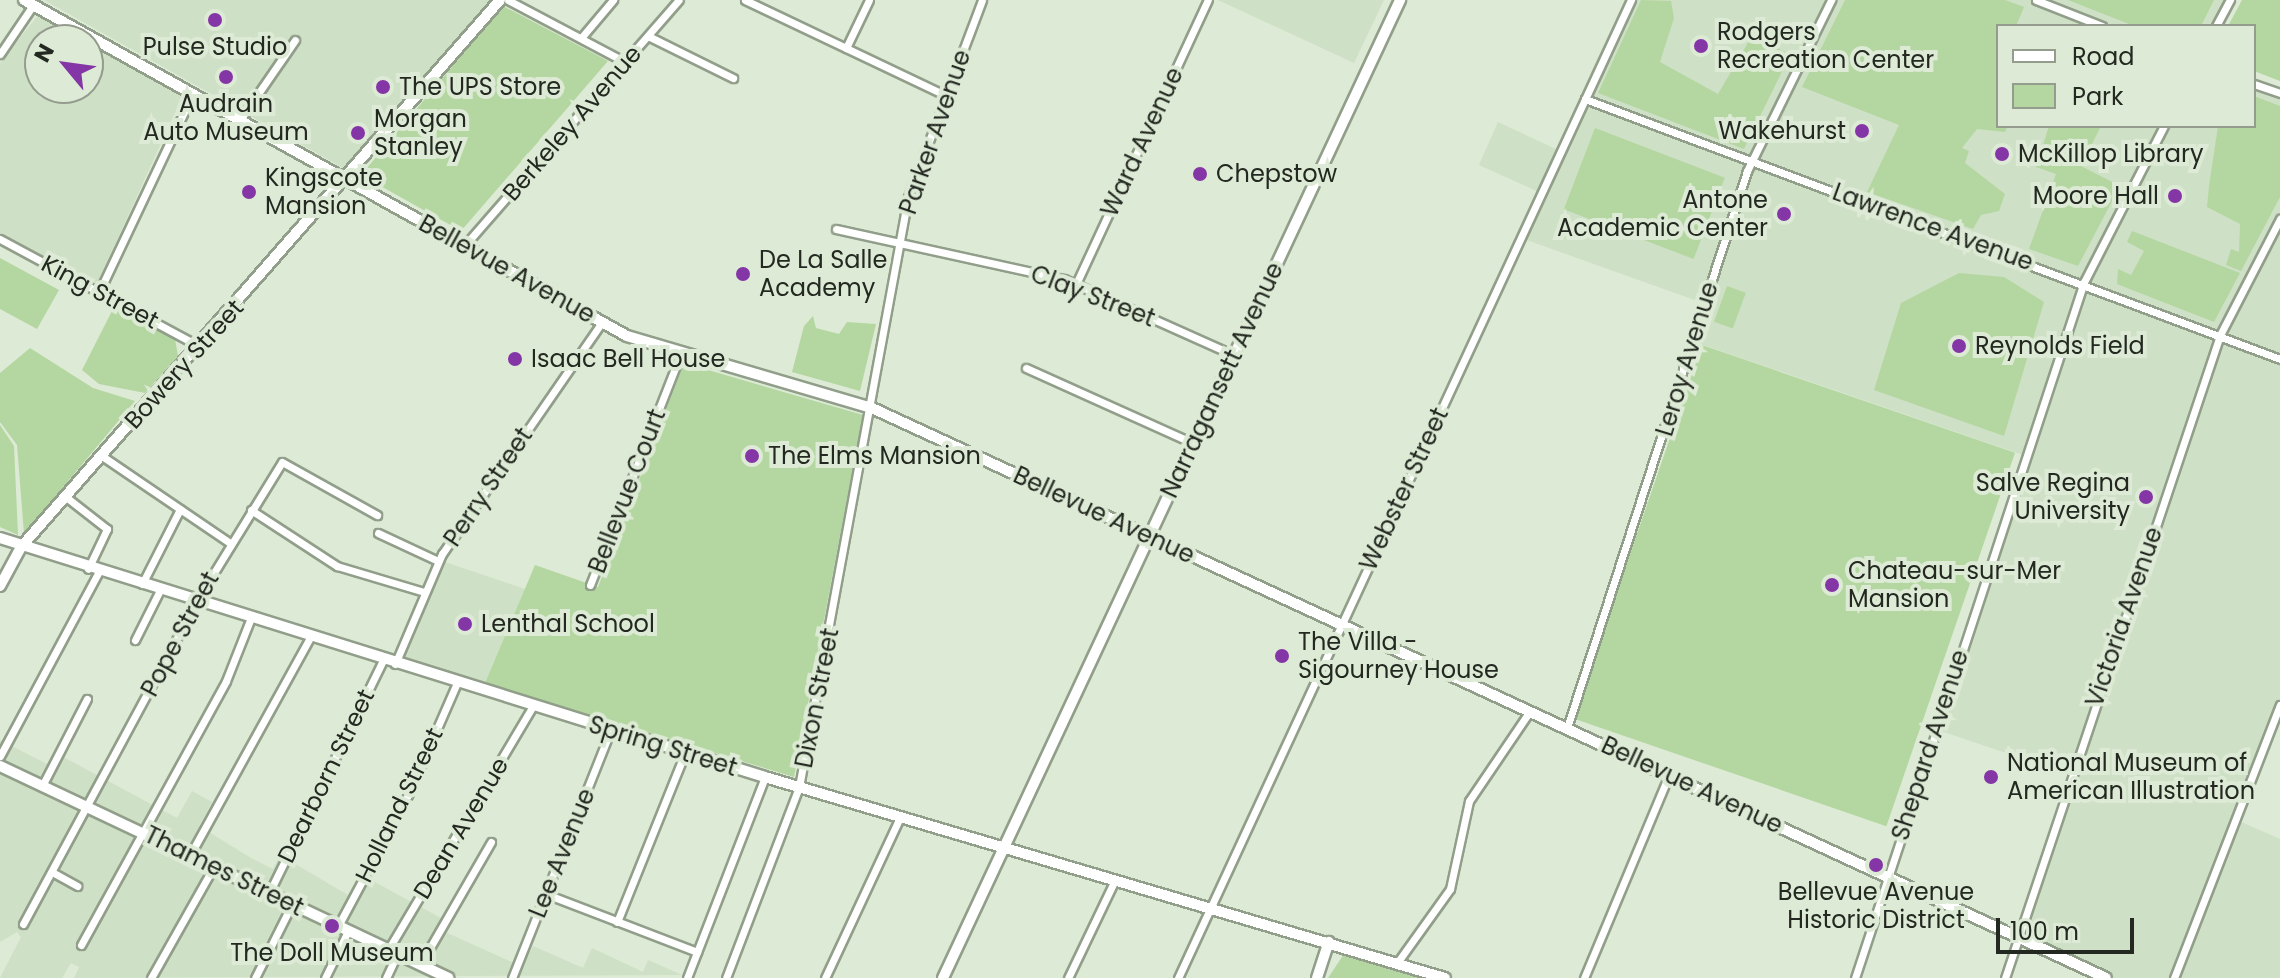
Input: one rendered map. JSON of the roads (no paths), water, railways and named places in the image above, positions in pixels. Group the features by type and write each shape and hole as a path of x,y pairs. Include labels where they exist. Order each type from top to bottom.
{"main road":[{"name":"Bowery Street","path":"0,586 21,547 347,181 500,0"},
{"name":"Narragansett Avenue","path":"943,978 1400,0"},
{"name":"Bellevue Avenue","path":"29,3 602,322 681,353 872,408 1887,874 2106,978"},
{"name":"Spring Street","path":"0,538 196,604 685,753 1445,978"},
{"name":"Thames Street","path":"0,766 448,978"},
{"path":"1317,978 1329,942"}],"street":[{"path":"508,0 625,62"},
{"path":"581,38 613,0"},
{"name":"Berkeley Avenue","path":"465,245 679,0"},
{"path":"745,0 945,95"},
{"path":"846,48 869,0"},
{"name":"Parker Avenue","path":"872,408 908,197 982,0"},
{"name":"Ward Avenue","path":"1076,284 1208,0"},
{"name":"Webster Street","path":"1178,978 1631,0"},
{"name":"Leroy Avenue","path":"1567,728 1750,162 1831,0"},
{"path":"2036,0 2097,24"},
{"path":"2217,24 2230,0"},
{"path":"0,54 29,3"},
{"path":"648,36 733,78"},
{"path":"240,120 295,40"},
{"path":"2256,85 2280,93"},
{"path":"99,292 193,93"},
{"name":"Lawrence Avenue","path":"1585,99 2084,282 2280,359"},
{"name":"Shepard Avenue","path":"1855,978 2084,282 2163,128"},
{"name":"Victoria Avenue","path":"2005,978 2220,335 2280,219"},
{"name":"Clay Street","path":"836,229 899,247 1076,284 1234,355"},
{"name":"King Street","path":"0,239 200,347"},
{"name":"Perry Street","path":"395,664 438,561 602,322"},
{"name":"Bellevue Court","path":"590,585 681,353"},
{"path":"1026,368 1193,443"},
{"name":"Dixon Street","path":"726,978 799,787 872,408"},
{"path":"102,456 230,543"},
{"name":"Pope Street","path":"23,924 230,543 280,465 289,462 377,515"},
{"path":"0,756 93,571 107,529 66,497"},
{"path":"141,586 180,509"},
{"path":"251,510 337,566 424,592"},
{"path":"378,533 438,561"},
{"path":"135,640 159,592"},
{"path":"81,945 226,681 250,620"},
{"path":"190,855 310,638"},
{"name":"Dearborn Street","path":"269,893 383,660"},
{"name":"Holland Street","path":"325,978 343,928 408,795 457,683"},
{"path":"42,786 87,699"},
{"path":"2174,978 2280,705"},
{"name":"Dean Avenue","path":"386,978 393,952 533,706"},
{"path":"1397,963 1450,889 1469,801 1530,711"},
{"name":"Lee Avenue","path":"512,978 611,729"},
{"path":"617,922 685,753"},
{"path":"1584,978 1669,775"},
{"path":"687,978 765,777"},
{"path":"825,978 900,817"},
{"path":"420,965 491,842"},
{"path":"151,978 214,866"},
{"path":"52,872 77,886"},
{"path":"1068,978 1115,880"},
{"path":"546,894 697,952"},
{"path":"255,978 292,904"}],"place":[{"name":"Pulse Studio","path":"215,20"},
{"name":"Rodgers Recreation Center","path":"1701,46"},
{"name":"Audrain Auto Museum","path":"226,77"},
{"name":"The UPS Store","path":"383,87"},
{"name":"Wakehurst","path":"1862,131"},
{"name":"Morgan Stanley","path":"358,133"},
{"name":"McKillop Library","path":"2002,154"},
{"name":"Chepstow","path":"1200,174"},
{"name":"Kingscote Mansion","path":"249,192"},
{"name":"Moore Hall","path":"2175,196"},
{"name":"Antone Academic Center","path":"1784,214"},
{"name":"De La Salle Academy","path":"743,274"},
{"name":"Reynolds Field","path":"1959,346"},
{"name":"Isaac Bell House","path":"515,359"},
{"name":"The Elms Mansion","path":"752,456"},
{"name":"Salve Regina University","path":"2146,497"},
{"name":"Chateau-sur-Mer Mansion","path":"1832,585"},
{"name":"Lenthal School","path":"465,624"},
{"name":"The Villa - Sigourney House","path":"1282,656"},
{"name":"National Museum of American Illustration","path":"1991,777"},
{"name":"Bellevue Avenue Historic District","path":"1876,865"},
{"name":"The Doll Museum","path":"332,926"}]}
